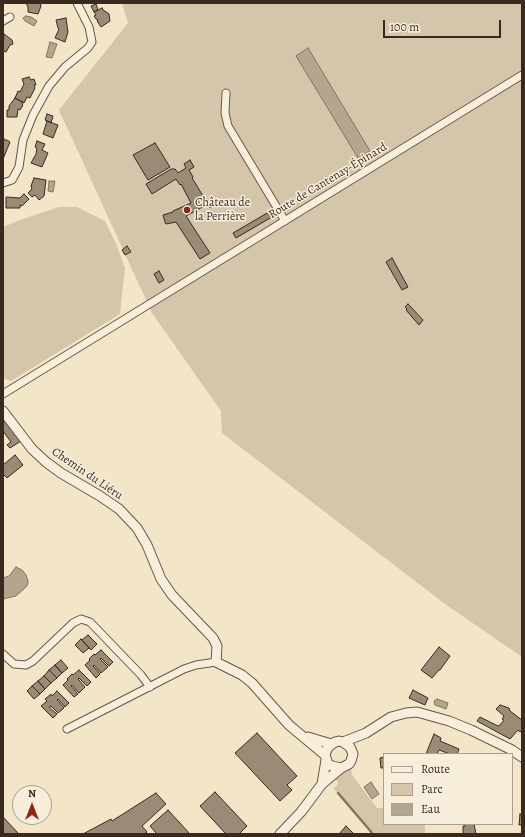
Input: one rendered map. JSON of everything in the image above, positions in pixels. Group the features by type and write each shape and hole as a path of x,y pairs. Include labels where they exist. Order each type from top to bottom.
{"street":[{"path":"3,183 12,180 19,167 23,140 33,114 49,86 65,68 88,48 92,42 89,27 77,3"},
{"path":"3,21 10,17"},
{"name":"Route de Cantenay-Épinard","path":"3,394 522,75"},
{"path":"226,93 225,113 228,126 285,220"},
{"name":"Chemin du Liéru","path":"3,411 32,449 46,462 118,508 137,528 147,545 162,579 172,595 213,638 216,646 216,662"},
{"path":"3,654 14,664 26,665 33,661 73,623 82,619 90,622 141,675 150,687"},
{"path":"67,729 184,669 196,665 216,662 242,675 252,683 289,726 326,758 332,766 341,768"},
{"path":"322,784 326,751 331,744 335,742 343,742 366,733 391,717 417,712 442,719 471,730 512,750 522,757"},
{"path":"280,834 301,812 322,784 341,768 349,764 353,754 366,733"},
{"path":"302,736 331,744"},
{"path":"343,742 350,747 353,754"}],"green space":[{"path":"122,3 522,3 522,657 445,604 222,433 221,411 152,313 59,110 128,23"},
{"path":"59,207 77,207 105,221 117,246 125,268 120,314 11,381 3,378 3,227"},
{"path":"351,768 352,775 377,808 383,808 383,825 425,825 425,834 375,834 333,788 337,786 338,782 334,778 340,773 348,771"}],"water":[{"path":"26,16 37,21 34,26 25,21 23,18"},
{"path":"50,42 57,44 52,58 46,57"},
{"path":"308,48 370,151 358,158 296,56"},
{"path":"49,181 55,181 53,192 48,191"},
{"path":"16,567 22,570 26,575 28,584 16,596 3,599 3,578 9,576"},
{"path":"437,699 448,703 446,709 435,705 434,701"},
{"path":"371,782 379,794 372,799 364,787"}],"building":[{"path":"26,3 40,3 41,6 38,14 28,12"},
{"path":"96,4 98,10 94,12 91,6"},
{"path":"102,8 109,14 110,21 101,27 94,16 96,15 94,12"},
{"path":"66,18 68,32 65,42 55,38 59,29 56,20"},
{"path":"4,34 12,40 13,44 10,45 6,52 3,52"},
{"path":"29,77 31,80 34,79 36,85 34,85 35,88 30,98 27,97 24,103 15,98 18,91 20,92 24,84 22,79"},
{"path":"15,98 23,102 23,105 20,110 18,109 17,117 7,117 7,110 9,110 9,106"},
{"path":"47,114 53,116 51,123 45,120"},
{"path":"47,121 58,125 53,138 43,134"},
{"path":"3,137 4,140 10,142 3,159"},
{"path":"37,141 45,144 42,150 48,153 42,167 31,163 36,154 37,148 35,147"},
{"path":"155,143 170,167 148,180 133,155"},
{"name":"Château de la Perrière","path":"190,160 194,167 189,170 193,177 192,178 203,196 204,195 207,200 212,197 216,204 210,208 208,204 186,216 210,253 200,259 176,222 166,224 163,215 191,203 181,184 180,185 176,179 152,194 146,184 171,169 175,169 178,173 186,168 184,164"},
{"path":"34,178 46,180 44,196 39,200 35,195 32,197 28,193 32,189 31,186"},
{"path":"24,194 29,199 22,206 20,205 20,208 6,208 6,197 20,198"},
{"path":"269,212 272,217 236,238 233,233"},
{"path":"127,246 131,252 125,255 122,250"},
{"path":"392,258 408,287 402,290 386,262"},
{"path":"159,271 164,280 159,283 154,274"},
{"path":"408,304 423,320 419,325 406,310 407,309 405,307"},
{"path":"3,416 21,441 10,448 7,445 11,442 3,431"},
{"path":"15,455 23,465 7,478 3,474 3,465"},
{"path":"88,635 97,644 91,650 82,640"},
{"path":"81,639 89,648 83,653 75,645"},
{"path":"439,647 450,656 432,678 421,670"},
{"path":"101,650 113,662 109,666 101,658 100,659 108,667 101,673 94,665 93,666 100,674 96,678 85,665 94,654 95,655"},
{"path":"61,660 68,668 62,673 55,665"},
{"path":"55,665 62,673 57,678 49,670"},
{"path":"49,670 57,678 51,683 44,676"},
{"path":"79,670 91,682 87,686 79,678 78,679 85,687 79,693 72,685 71,686 78,694 74,697 63,685 72,674 73,675"},
{"path":"44,676 51,683 45,689 38,681"},
{"path":"38,681 45,689 40,694 32,686"},
{"path":"32,686 40,694 34,699 27,691"},
{"path":"413,690 428,698 425,705 409,698"},
{"path":"57,691 69,703 65,707 58,699 57,700 64,708 58,713 51,706 49,707 57,714 53,718 41,706 47,701 45,699 51,694 52,696"},
{"path":"500,705 509,708 510,711 522,720 522,730 520,732 518,730 510,739 477,721 480,717 498,726 500,725 504,720 502,719 504,716 496,709"},
{"path":"257,733 297,776 287,785 292,790 280,801 235,753"},
{"path":"434,734 441,738 440,741 459,749 457,753 447,753 439,750 438,753 426,753"},
{"path":"383,757 383,768 381,768 380,758"},
{"path":"215,792 247,826 239,834 226,834 200,806"},
{"path":"156,793 166,804 142,826 147,832 144,834 83,834 111,819 112,821"},
{"path":"168,810 190,834 157,834 150,826"},
{"path":"520,814 522,814 522,825 519,825"},
{"path":"3,817 19,834 3,834"},
{"path":"474,825 476,834 463,834 463,826"},
{"path":"346,826 354,834 339,834"}],"waterway":[{"path":"338,793 373,834"}],"place":[{"name":"Château de la Perrière","path":"187,210"}]}
